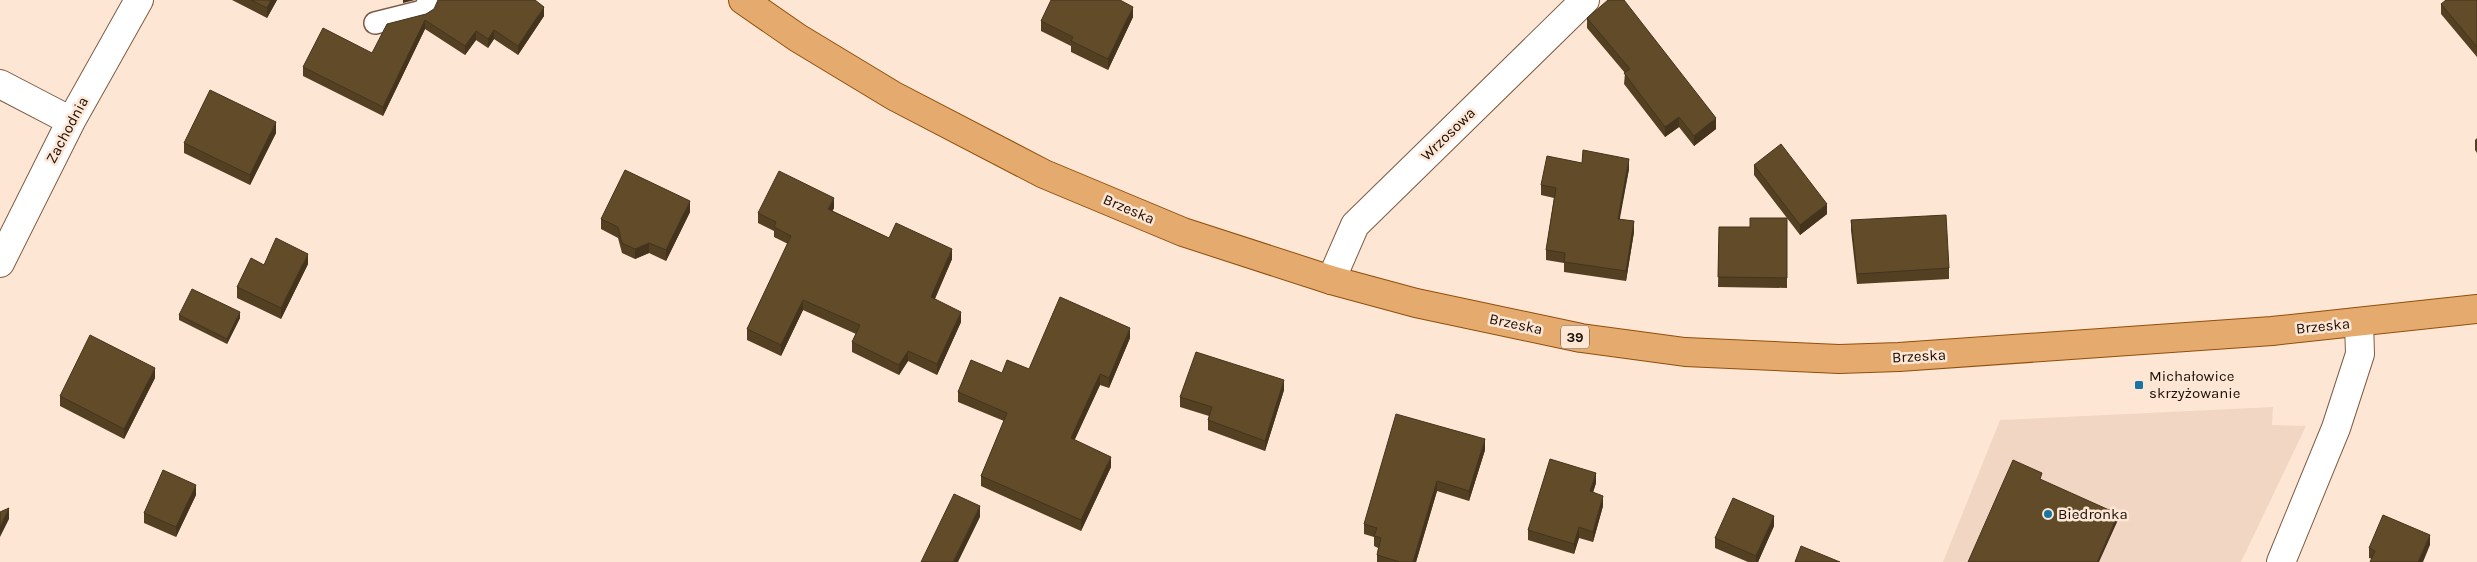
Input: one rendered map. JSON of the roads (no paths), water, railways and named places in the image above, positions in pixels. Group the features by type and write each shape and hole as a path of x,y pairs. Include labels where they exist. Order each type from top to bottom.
{"main road":[{"name":"Brzeska","path":"743,0 798,38 894,96 1044,174 1183,232 1331,280 1416,303 1581,338 1685,352 1820,358 1899,357 2272,331 2477,309"}],"street":[{"name":"Zachodnia","path":"0,262 71,121 139,0"},
{"name":"Wrzosowa","path":"1331,280 1355,225 1585,0"},
{"path":"0,84 71,121"},
{"path":"2281,562 2336,428 2360,354 2359,322"}],"lane":[{"path":"375,23 423,11 430,0"}],"place":[{"name":"Michałowice skrzyżowanie","path":"2139,385"},
{"name":"Biedronka","path":"2048,514"}]}
